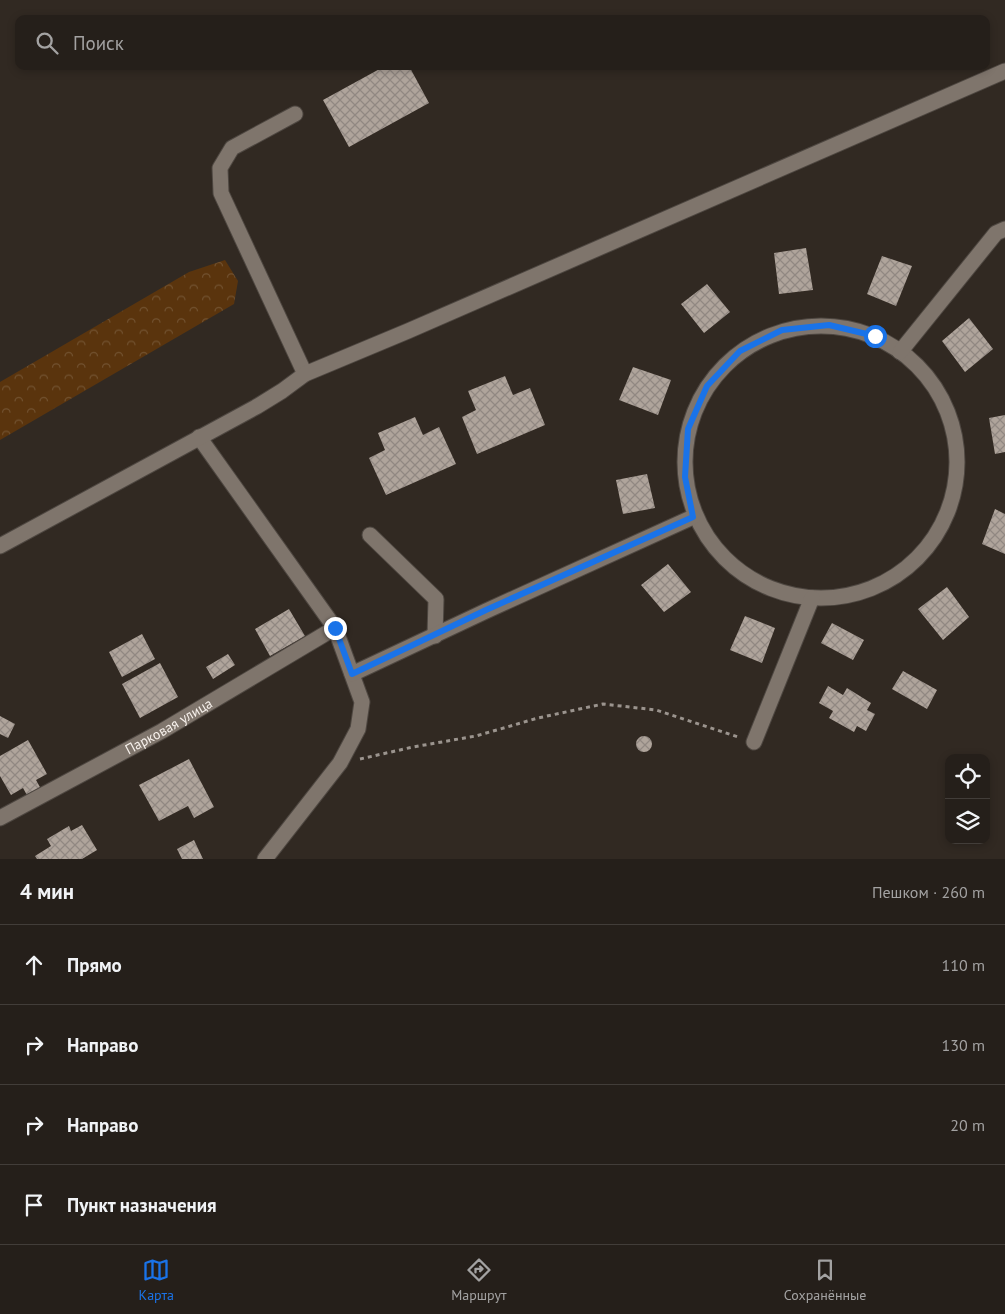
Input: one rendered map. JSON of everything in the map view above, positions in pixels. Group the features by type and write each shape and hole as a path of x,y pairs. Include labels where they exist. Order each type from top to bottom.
{"street":[{"path":"0,546 256,406 305,374 1005,71"},
{"path":"295,114 232,148 220,168 221,194 305,374"},
{"path":"900,352 996,233 1005,229"},
{"path":"829,325 875,336 900,352 915,362 943,399 956,438 957,479 946,519 923,553 891,579 853,594 812,598 766,586 727,560 693,517 685,477 688,429 707,386 740,351 782,330 829,325"},
{"path":"199,437 335,628 362,702 358,729 340,763 266,859"},
{"path":"352,674 693,517"},
{"path":"370,535 436,599 435,636"},
{"path":"754,742 812,598"},
{"name":"Парковая улица","path":"0,818 162,731 335,628"}],"path":[{"path":"340,763 476,736 538,718 603,704 656,710 754,742"}],"green space":[{"path":"225,260 238,281 234,304 0,440 0,382 189,272"}],"building":[{"path":"378,70 411,70 429,103 349,147 323,100"},
{"path":"806,248 813,290 779,294 774,253"},
{"path":"882,256 912,266 896,306 867,294"},
{"path":"707,284 730,312 704,333 681,304"},
{"path":"969,318 993,349 965,372 942,341"},
{"path":"633,367 671,380 658,415 619,400"},
{"path":"505,376 513,395 530,388 545,425 477,454 462,417 476,410 468,391"},
{"path":"1005,415 1005,452 995,454 989,418"},
{"path":"415,417 423,435 439,427 456,464 386,495 369,458 385,450 378,433"},
{"path":"647,474 655,508 623,514 616,480"},
{"path":"995,509 1005,514 1005,554 982,544"},
{"path":"668,564 691,592 664,612 641,585"},
{"path":"947,587 969,617 943,640 918,609"},
{"path":"289,609 305,636 270,656 255,629"},
{"path":"745,616 775,628 762,663 730,650"},
{"path":"832,623 864,640 853,660 821,643"},
{"path":"142,634 155,659 122,677 109,652"},
{"path":"228,654 235,665 213,679 206,667"},
{"path":"160,663 178,697 140,718 122,684"},
{"path":"903,671 937,690 927,709 892,689"},
{"path":"828,686 843,695 847,688 871,703 867,710 875,714 866,731 857,726 854,732 829,718 833,711 819,703"},
{"path":"0,716 15,724 8,738 0,734"},
{"path":"641,736 647,736 652,741 650,750 641,752 636,747 636,741"},
{"path":"28,740 47,774 36,780 41,789 28,797 23,788 11,795 0,776 0,756"},
{"path":"189,759 214,807 194,818 188,806 159,821 139,785"},
{"path":"82,825 97,850 82,859 37,859 35,856 51,846 47,839 69,826 71,831"},
{"path":"194,840 203,859 182,859 177,849"}],"route":[{"path":"335,628 352,674 486,610 693,517 685,477 688,429 707,386 740,351 782,330 829,325 875,336"}]}
